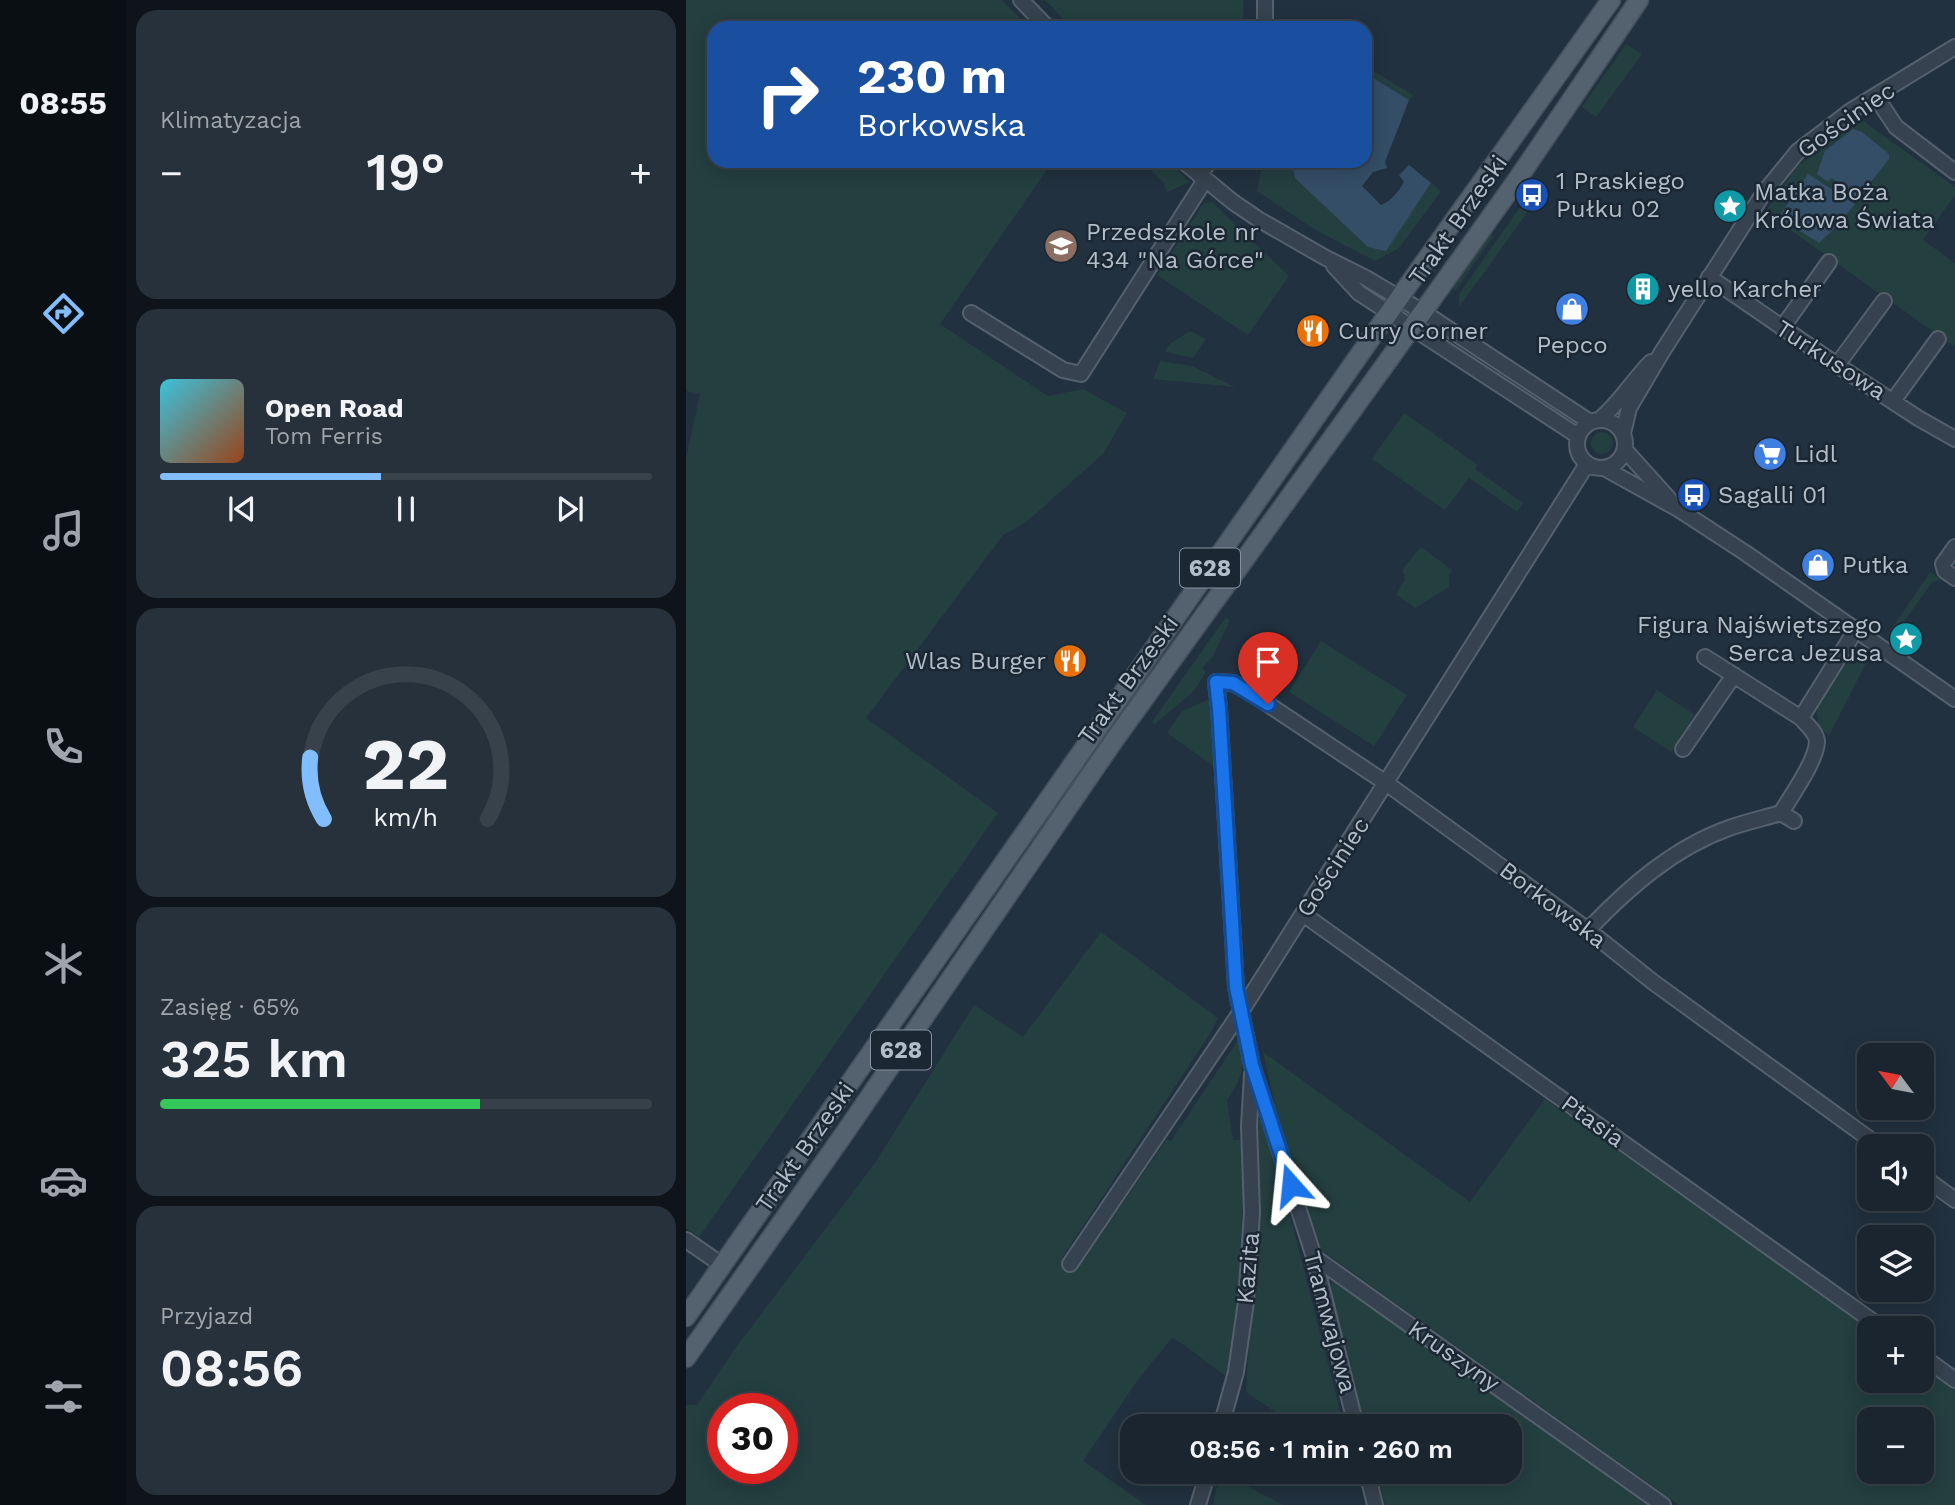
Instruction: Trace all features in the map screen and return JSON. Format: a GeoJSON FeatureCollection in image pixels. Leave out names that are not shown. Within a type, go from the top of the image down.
{"type":"FeatureCollection","features":[{"type":"Feature","properties":{"kind":"main road","name":"Trakt Brzeski"},"geometry":{"type":"LineString","coordinates":[[686,1317],[1399,298],[1611,0]]}},
{"type":"Feature","properties":{"kind":"main road","name":"Trakt Brzeski"},"geometry":{"type":"LineString","coordinates":[[686,1359],[1115,739],[1418,319],[1639,0]]}},
{"type":"Feature","properties":{"kind":"street"},"geometry":{"type":"LineString","coordinates":[[1021,0],[1041,21]]}},
{"type":"Feature","properties":{"kind":"street"},"geometry":{"type":"LineString","coordinates":[[1265,0],[1265,21]]}},
{"type":"Feature","properties":{"kind":"street","name":"Gościniec"},"geometry":{"type":"LineString","coordinates":[[1623,433],[1629,408],[1709,276],[1763,194],[1798,151],[1849,112],[1955,47]]}},
{"type":"Feature","properties":{"kind":"street"},"geometry":{"type":"LineString","coordinates":[[1876,97],[1896,127],[1955,172]]}},
{"type":"Feature","properties":{"kind":"street"},"geometry":{"type":"LineString","coordinates":[[1191,168],[1258,219],[1399,298],[1418,319],[1578,436]]}},
{"type":"Feature","properties":{"kind":"street"},"geometry":{"type":"LineString","coordinates":[[971,313],[1063,370],[1081,374],[1206,168]]}},
{"type":"Feature","properties":{"kind":"street"},"geometry":{"type":"LineString","coordinates":[[1326,258],[1359,293],[1389,313],[1418,319],[1595,421],[1612,422],[1623,433],[1625,450],[1678,509]]}},
{"type":"Feature","properties":{"kind":"street"},"geometry":{"type":"LineString","coordinates":[[1782,328],[1829,262]]}},
{"type":"Feature","properties":{"kind":"street","name":"Turkusowa"},"geometry":{"type":"LineString","coordinates":[[1709,276],[1837,365],[1955,439]]}},
{"type":"Feature","properties":{"kind":"street"},"geometry":{"type":"LineString","coordinates":[[1837,365],[1884,301]]}},
{"type":"Feature","properties":{"kind":"street"},"geometry":{"type":"LineString","coordinates":[[1893,401],[1938,339]]}},
{"type":"Feature","properties":{"kind":"street","name":"Gościniec"},"geometry":{"type":"LineString","coordinates":[[1595,421],[1610,411],[1633,380],[1662,352]]}},
{"type":"Feature","properties":{"kind":"street"},"geometry":{"type":"LineString","coordinates":[[1595,421],[1578,436],[1578,450],[1587,464],[1616,473],[1678,509],[1857,628],[1955,699]]}},
{"type":"Feature","properties":{"kind":"street"},"geometry":{"type":"LineString","coordinates":[[1604,468],[1620,459],[1625,450]]}},
{"type":"Feature","properties":{"kind":"street","name":"Gościniec"},"geometry":{"type":"LineString","coordinates":[[1070,1264],[1242,1010],[1587,464]]}},
{"type":"Feature","properties":{"kind":"street"},"geometry":{"type":"LineString","coordinates":[[1950,575],[1943,564],[1955,547]]}},
{"type":"Feature","properties":{"kind":"street"},"geometry":{"type":"LineString","coordinates":[[1801,718],[1857,628]]}},
{"type":"Feature","properties":{"kind":"street"},"geometry":{"type":"LineString","coordinates":[[1588,930],[1620,897],[1675,855],[1727,829],[1781,813],[1814,754],[1817,740],[1801,718],[1705,657]]}},
{"type":"Feature","properties":{"kind":"street"},"geometry":{"type":"LineString","coordinates":[[1684,749],[1734,675]]}},
{"type":"Feature","properties":{"kind":"street","name":"Borkowska"},"geometry":{"type":"LineString","coordinates":[[1216,682],[1233,683],[1248,691],[1387,783],[1588,930],[1653,982],[1862,1134]]}},
{"type":"Feature","properties":{"kind":"street","name":"Tramwajowa"},"geometry":{"type":"LineString","coordinates":[[1216,682],[1236,987],[1252,1065],[1314,1256],[1353,1414]]}},
{"type":"Feature","properties":{"kind":"street"},"geometry":{"type":"LineString","coordinates":[[1781,813],[1794,821]]}},
{"type":"Feature","properties":{"kind":"street","name":"Ptasia"},"geometry":{"type":"LineString","coordinates":[[1303,914],[1865,1316]]}},
{"type":"Feature","properties":{"kind":"street","name":"Kazita"},"geometry":{"type":"LineString","coordinates":[[1224,1414],[1236,1372],[1246,1302],[1252,1212],[1249,1126],[1252,1065]]}},
{"type":"Feature","properties":{"kind":"street"},"geometry":{"type":"LineString","coordinates":[[1934,1185],[1955,1200]]}},
{"type":"Feature","properties":{"kind":"street"},"geometry":{"type":"LineString","coordinates":[[686,1240],[722,1265]]}},
{"type":"Feature","properties":{"kind":"street","name":"Kruszyny"},"geometry":{"type":"LineString","coordinates":[[1314,1256],[1662,1505]]}},
{"type":"Feature","properties":{"kind":"street"},"geometry":{"type":"LineString","coordinates":[[1934,1365],[1955,1380]]}},
{"type":"Feature","properties":{"kind":"street"},"geometry":{"type":"LineString","coordinates":[[1198,1505],[1204,1484]]}},
{"type":"Feature","properties":{"kind":"street"},"geometry":{"type":"LineString","coordinates":[[1370,1484],[1375,1505]]}},
{"type":"Feature","properties":{"kind":"green space"},"geometry":{"type":"Polygon","coordinates":[[[686,0],[1002,0],[1023,21],[707,21],[707,168],[1048,168],[940,324],[1048,396],[1083,389],[1127,413],[1103,454],[1025,523],[1003,535],[866,718],[998,813],[699,1237],[686,1228],[686,458],[700,394],[686,391],[686,0]]]}},
{"type":"Feature","properties":{"kind":"green space"},"geometry":{"type":"Polygon","coordinates":[[[1045,0],[1243,0],[1243,21],[1065,21],[1045,0]]]}},
{"type":"Feature","properties":{"kind":"green space"},"geometry":{"type":"Polygon","coordinates":[[[1626,44],[1642,54],[1596,117],[1582,107],[1626,44]]]}},
{"type":"Feature","properties":{"kind":"green space"},"geometry":{"type":"Polygon","coordinates":[[[1372,70],[1413,95],[1409,100],[1372,77],[1372,70]]]}},
{"type":"Feature","properties":{"kind":"green space"},"geometry":{"type":"Polygon","coordinates":[[[1862,120],[1955,187],[1955,195],[1923,240],[1955,263],[1955,347],[1765,212],[1797,167],[1862,120]]]}},
{"type":"Feature","properties":{"kind":"green space"},"geometry":{"type":"Polygon","coordinates":[[[1148,168],[1175,168],[1190,182],[1167,192],[1164,183],[1148,168]]]}},
{"type":"Feature","properties":{"kind":"green space"},"geometry":{"type":"Polygon","coordinates":[[[1262,168],[1293,168],[1295,178],[1385,251],[1431,183],[1441,191],[1399,248],[1375,261],[1314,229],[1257,191],[1262,168]]]}},
{"type":"Feature","properties":{"kind":"green space"},"geometry":{"type":"Polygon","coordinates":[[[1539,179],[1547,185],[1459,307],[1459,294],[1525,200],[1531,202],[1538,191],[1534,187],[1539,179]]]}},
{"type":"Feature","properties":{"kind":"green space"},"geometry":{"type":"Polygon","coordinates":[[[1212,202],[1289,276],[1248,335],[1157,275],[1204,203],[1212,202]]]}},
{"type":"Feature","properties":{"kind":"green space"},"geometry":{"type":"Polygon","coordinates":[[[1491,233],[1494,235],[1455,291],[1452,285],[1491,233]]]}},
{"type":"Feature","properties":{"kind":"green space"},"geometry":{"type":"Polygon","coordinates":[[[1190,331],[1206,339],[1193,358],[1166,352],[1171,343],[1190,331]]]}},
{"type":"Feature","properties":{"kind":"green space"},"geometry":{"type":"Polygon","coordinates":[[[1160,361],[1192,366],[1235,387],[1153,379],[1160,361]]]}},
{"type":"Feature","properties":{"kind":"green space"},"geometry":{"type":"Polygon","coordinates":[[[1404,413],[1478,465],[1475,469],[1523,503],[1517,512],[1469,478],[1445,510],[1372,459],[1404,413]]]}},
{"type":"Feature","properties":{"kind":"green space"},"geometry":{"type":"Polygon","coordinates":[[[1602,432],[1610,435],[1613,443],[1610,451],[1602,454],[1594,451],[1591,443],[1594,435],[1602,432]]]}},
{"type":"Feature","properties":{"kind":"green space"},"geometry":{"type":"Polygon","coordinates":[[[1421,547],[1452,570],[1449,587],[1415,608],[1396,594],[1405,579],[1402,570],[1421,547]]]}},
{"type":"Feature","properties":{"kind":"green space"},"geometry":{"type":"Polygon","coordinates":[[[1930,572],[1941,580],[1932,582],[1904,622],[1906,631],[1900,642],[1888,634],[1930,572]]]}},
{"type":"Feature","properties":{"kind":"green space"},"geometry":{"type":"Polygon","coordinates":[[[1225,618],[1230,620],[1213,656],[1202,668],[1206,672],[1194,691],[1155,724],[1152,722],[1225,618]]]}},
{"type":"Feature","properties":{"kind":"green space"},"geometry":{"type":"Polygon","coordinates":[[[1321,641],[1407,695],[1374,746],[1289,692],[1321,641]]]}},
{"type":"Feature","properties":{"kind":"green space"},"geometry":{"type":"Polygon","coordinates":[[[1850,653],[1866,663],[1829,736],[1819,727],[1816,707],[1850,653]]]}},
{"type":"Feature","properties":{"kind":"green space"},"geometry":{"type":"Polygon","coordinates":[[[1657,690],[1695,715],[1671,752],[1633,727],[1657,690]]]}},
{"type":"Feature","properties":{"kind":"green space"},"geometry":{"type":"Polygon","coordinates":[[[1212,698],[1215,767],[1167,733],[1182,711],[1212,698]]]}},
{"type":"Feature","properties":{"kind":"green space"},"geometry":{"type":"Polygon","coordinates":[[[1101,932],[1218,1018],[1062,1258],[1077,1269],[1167,1139],[1171,1141],[1238,1040],[1242,1048],[1242,1071],[1227,1101],[1233,1140],[1246,1139],[1235,1354],[1230,1378],[1172,1338],[1137,1381],[1083,1461],[1146,1505],[686,1505],[686,1405],[697,1405],[734,1350],[875,1163],[974,1005],[1023,1037],[1101,932]]]}},
{"type":"Feature","properties":{"kind":"green space"},"geometry":{"type":"Polygon","coordinates":[[[1263,1052],[1470,1202],[1545,1099],[1857,1320],[1857,1393],[1934,1393],[1934,1375],[1955,1390],[1955,1505],[1679,1505],[1321,1250],[1277,1115],[1263,1052]]]}},
{"type":"Feature","properties":{"kind":"green space"},"geometry":{"type":"Polygon","coordinates":[[[1265,1118],[1341,1414],[1279,1414],[1247,1393],[1258,1199],[1257,1121],[1265,1118]]]}},
{"type":"Feature","properties":{"kind":"green space"},"geometry":{"type":"Polygon","coordinates":[[[1333,1281],[1338,1281],[1651,1505],[1385,1505],[1380,1484],[1522,1484],[1522,1414],[1362,1414],[1329,1289],[1333,1281]]]}},
{"type":"Feature","properties":{"kind":"green space"},"geometry":{"type":"Polygon","coordinates":[[[1217,1484],[1244,1484],[1283,1505],[1213,1505],[1217,1484]]]}},
{"type":"Feature","properties":{"kind":"water"},"geometry":{"type":"Polygon","coordinates":[[[1372,77],[1409,100],[1385,162],[1387,168],[1373,172],[1362,186],[1381,205],[1400,189],[1404,182],[1399,175],[1409,165],[1431,183],[1386,251],[1368,247],[1295,178],[1293,168],[1372,168],[1372,77]]]}},
{"type":"Feature","properties":{"kind":"water"},"geometry":{"type":"Polygon","coordinates":[[[1853,129],[1862,132],[1889,154],[1889,159],[1864,191],[1853,199],[1841,190],[1843,185],[1831,178],[1828,182],[1817,174],[1825,151],[1853,129]]]}},
{"type":"Feature","properties":{"kind":"water"},"geometry":{"type":"Polygon","coordinates":[[[1808,174],[1855,204],[1819,243],[1783,220],[1780,215],[1808,174]]]}},
{"type":"Feature","properties":{"kind":"place","name":"1 Praskiego Pułku 02"},"geometry":{"type":"Point","coordinates":[1532,195]}},
{"type":"Feature","properties":{"kind":"place","name":"Matka Boża Królowa Świata"},"geometry":{"type":"Point","coordinates":[1730,206]}},
{"type":"Feature","properties":{"kind":"place","name":"Przedszkole nr 434 \"Na Górce\""},"geometry":{"type":"Point","coordinates":[1061,246]}},
{"type":"Feature","properties":{"kind":"place","name":"yello Karcher"},"geometry":{"type":"Point","coordinates":[1643,289]}},
{"type":"Feature","properties":{"kind":"place","name":"Pepco"},"geometry":{"type":"Point","coordinates":[1572,309]}},
{"type":"Feature","properties":{"kind":"place","name":"Curry Corner"},"geometry":{"type":"Point","coordinates":[1313,331]}},
{"type":"Feature","properties":{"kind":"place","name":"Lidl"},"geometry":{"type":"Point","coordinates":[1770,454]}},
{"type":"Feature","properties":{"kind":"place","name":"Sagalli 01"},"geometry":{"type":"Point","coordinates":[1694,495]}},
{"type":"Feature","properties":{"kind":"place","name":"Putka"},"geometry":{"type":"Point","coordinates":[1818,565]}},
{"type":"Feature","properties":{"kind":"place","name":"Figura Najświętszego Serca Jezusa"},"geometry":{"type":"Point","coordinates":[1906,639]}},
{"type":"Feature","properties":{"kind":"place","name":"Wlas Burger"},"geometry":{"type":"Point","coordinates":[1070,661]}},
{"type":"Feature","properties":{"kind":"route"},"geometry":{"type":"LineString","coordinates":[[1268,704],[1233,683],[1216,682],[1236,987],[1252,1065],[1291,1185]]}}]}
